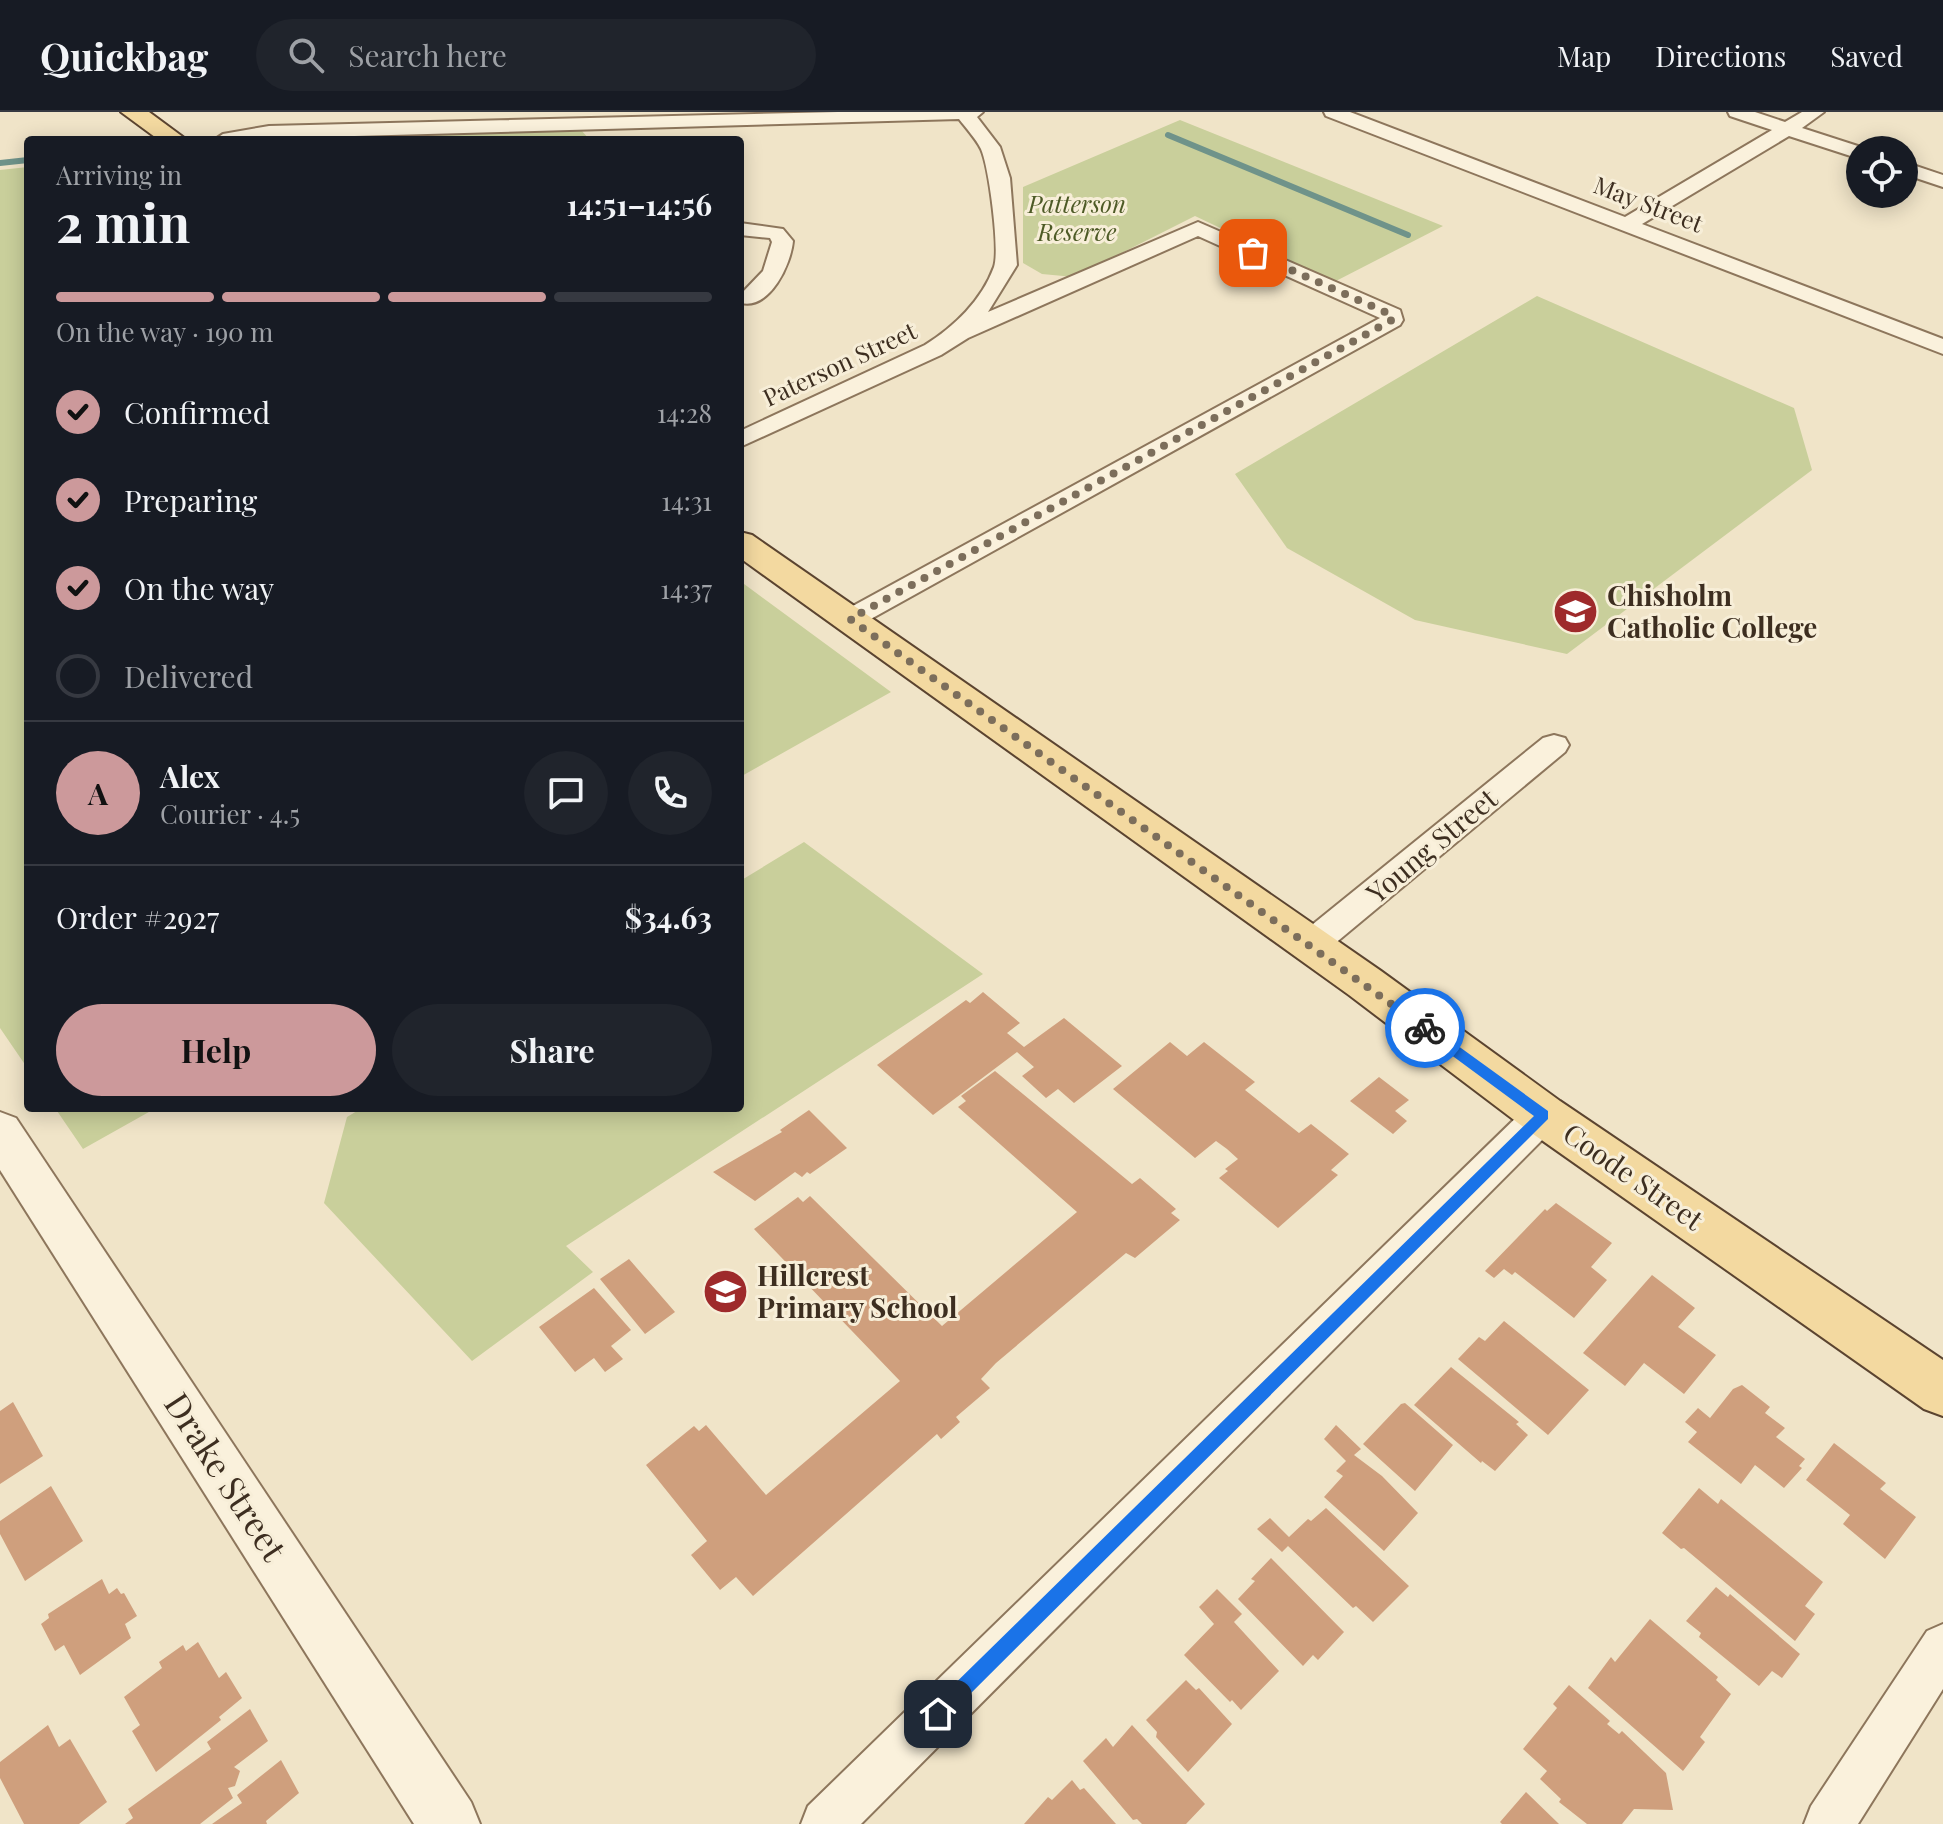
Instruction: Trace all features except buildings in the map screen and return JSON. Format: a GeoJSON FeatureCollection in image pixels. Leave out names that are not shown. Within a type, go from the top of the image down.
{"type":"FeatureCollection","features":[{"type":"Feature","properties":{"kind":"main road"},"geometry":{"type":"LineString","coordinates":[[133,112],[169,136]]}},
{"type":"Feature","properties":{"kind":"main road","name":"Coode Street"},"geometry":{"type":"LineString","coordinates":[[744,545],[1543,1115],[1943,1391]]}},
{"type":"Feature","properties":{"kind":"street","name":"May Street"},"geometry":{"type":"LineString","coordinates":[[1333,112],[1943,347]]}},
{"type":"Feature","properties":{"kind":"street"},"geometry":{"type":"LineString","coordinates":[[1737,112],[1846,148]]}},
{"type":"Feature","properties":{"kind":"street"},"geometry":{"type":"LineString","coordinates":[[1626,225],[1815,112]]}},
{"type":"Feature","properties":{"kind":"street"},"geometry":{"type":"LineString","coordinates":[[246,136],[269,132],[518,118],[594,132],[897,114],[970,113],[990,147],[1000,178],[1006,265],[1031,275],[1075,284]]}},
{"type":"Feature","properties":{"kind":"street"},"geometry":{"type":"LineString","coordinates":[[1918,173],[1943,181]]}},
{"type":"Feature","properties":{"kind":"street","name":"Paterson Street"},"geometry":{"type":"LineString","coordinates":[[744,438],[933,350],[960,333],[1198,228],[1392,315],[1392,320],[850,619]]}},
{"type":"Feature","properties":{"kind":"street"},"geometry":{"type":"LineString","coordinates":[[744,229],[776,233],[783,241],[782,259],[767,283],[749,298]]}},
{"type":"Feature","properties":{"kind":"street","name":"Paterson Street"},"geometry":{"type":"LineString","coordinates":[[960,333],[1006,265]]}},
{"type":"Feature","properties":{"kind":"street","name":"Young Street"},"geometry":{"type":"LineString","coordinates":[[1309,946],[1554,745]]}},
{"type":"Feature","properties":{"kind":"street"},"geometry":{"type":"LineString","coordinates":[[826,1824],[1543,1115]]}},
{"type":"Feature","properties":{"kind":"street","name":"Drake Street"},"geometry":{"type":"LineString","coordinates":[[0,1131],[449,1824]]}},
{"type":"Feature","properties":{"kind":"street"},"geometry":{"type":"LineString","coordinates":[[1829,1824],[1943,1647]]}},
{"type":"Feature","properties":{"kind":"green space","name":"Patterson Reserve"},"geometry":{"type":"Polygon","coordinates":[[[1180,120],[1443,226],[1334,282],[1195,216],[1074,277],[1042,274],[1023,263],[1023,187],[1180,120]]]}},
{"type":"Feature","properties":{"kind":"green space"},"geometry":{"type":"Polygon","coordinates":[[[581,130],[586,136],[279,136],[581,130]]]}},
{"type":"Feature","properties":{"kind":"green space"},"geometry":{"type":"Polygon","coordinates":[[[24,167],[24,1063],[0,1028],[0,170],[24,167]]]}},
{"type":"Feature","properties":{"kind":"green space"},"geometry":{"type":"Polygon","coordinates":[[[1537,296],[1794,408],[1812,470],[1567,654],[1415,620],[1287,548],[1235,474],[1537,296]]]}},
{"type":"Feature","properties":{"kind":"green space"},"geometry":{"type":"Polygon","coordinates":[[[744,584],[891,692],[744,775],[744,584]]]}},
{"type":"Feature","properties":{"kind":"green space"},"geometry":{"type":"Polygon","coordinates":[[[804,842],[983,974],[566,1246],[593,1272],[472,1361],[324,1203],[347,1117],[355,1112],[744,1112],[744,879],[804,842]]]}},
{"type":"Feature","properties":{"kind":"green space"},"geometry":{"type":"Polygon","coordinates":[[[58,1112],[149,1112],[83,1149],[58,1112]]]}},
{"type":"Feature","properties":{"kind":"waterway"},"geometry":{"type":"LineString","coordinates":[[1168,135],[1408,235]]}},
{"type":"Feature","properties":{"kind":"waterway"},"geometry":{"type":"LineString","coordinates":[[0,163],[24,160]]}},
{"type":"Feature","properties":{"kind":"way so far"},"geometry":{"type":"LineString","coordinates":[[1253,253],[1392,315],[1392,320],[850,619],[1425,1028]]}},
{"type":"Feature","properties":{"kind":"place","name":"Chisholm Catholic College"},"geometry":{"type":"Point","coordinates":[1576,612]}},
{"type":"Feature","properties":{"kind":"place","name":"Hillcrest Primary School"},"geometry":{"type":"Point","coordinates":[726,1292]}},
{"type":"Feature","properties":{"kind":"route"},"geometry":{"type":"LineString","coordinates":[[938,1714],[1543,1115],[1425,1028]]}}]}
